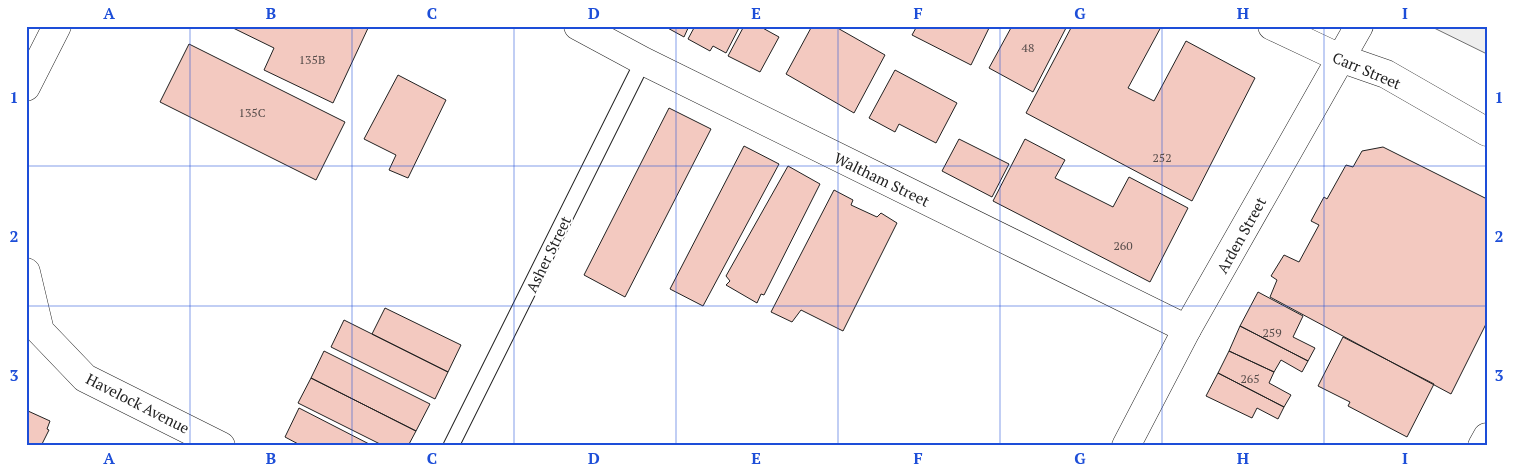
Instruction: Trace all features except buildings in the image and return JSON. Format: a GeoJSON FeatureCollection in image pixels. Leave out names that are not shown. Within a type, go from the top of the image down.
{"type":"FeatureCollection","features":[{"type":"Feature","properties":{"kind":"street"},"geometry":{"type":"LineString","coordinates":[[26,87],[58,26]]}},
{"type":"Feature","properties":{"kind":"street","name":"Waltham Street"},"geometry":{"type":"LineString","coordinates":[[578,26],[643,61],[1187,329]]}},
{"type":"Feature","properties":{"kind":"street","name":"Carr Street"},"geometry":{"type":"LineString","coordinates":[[1272,26],[1340,58],[1386,74],[1487,132]]}},
{"type":"Feature","properties":{"kind":"street","name":"Arden Street"},"geometry":{"type":"LineString","coordinates":[[1126,446],[1187,329],[1359,26]]}},
{"type":"Feature","properties":{"kind":"street","name":"Havelock Avenue"},"geometry":{"type":"LineString","coordinates":[[26,272],[40,331],[85,378],[221,446]]}},
{"type":"Feature","properties":{"kind":"street"},"geometry":{"type":"LineString","coordinates":[[1482,446],[1487,437]]}},
{"type":"Feature","properties":{"kind":"lane","name":"Asher Street"},"geometry":{"type":"LineString","coordinates":[[451,446],[643,61]]}},
{"type":"Feature","properties":{"kind":"shaded area"},"geometry":{"type":"Polygon","coordinates":[[[1430,26],[1487,26],[1487,54],[1430,26]]]}}]}
